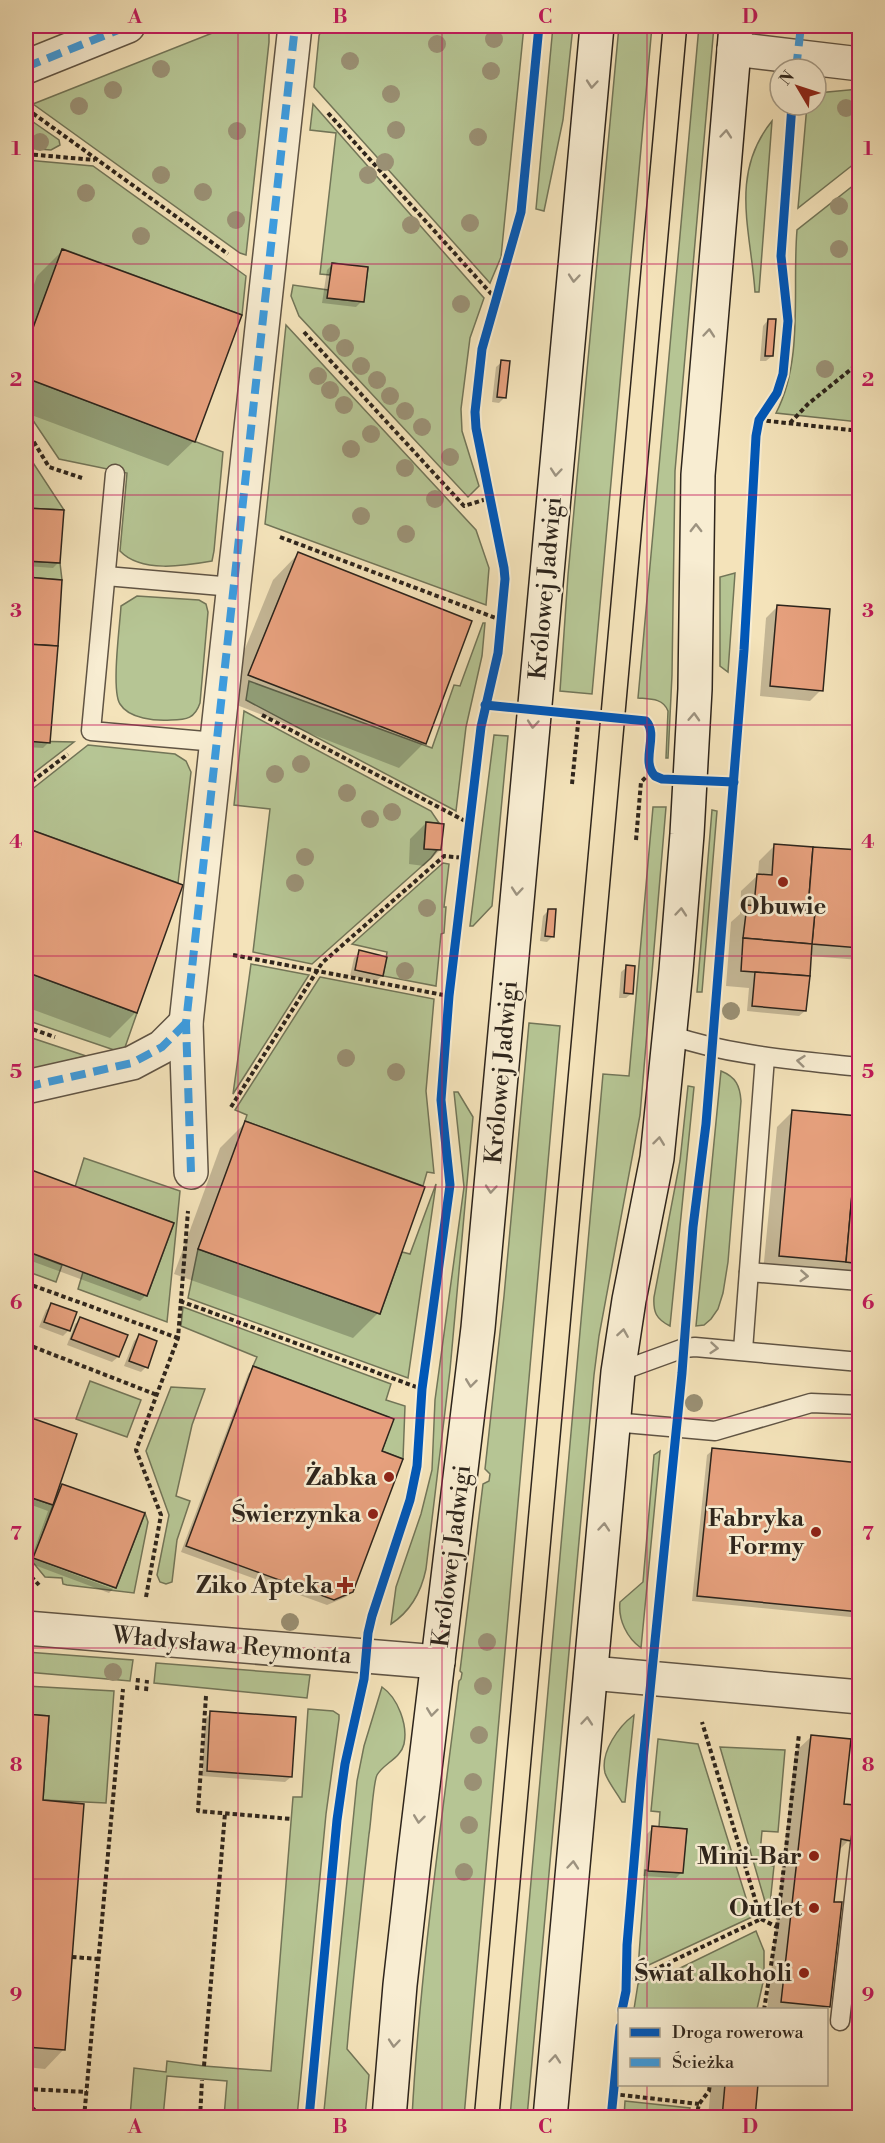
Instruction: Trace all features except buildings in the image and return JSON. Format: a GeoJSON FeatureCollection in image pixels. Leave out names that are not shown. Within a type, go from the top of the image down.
{"type":"FeatureCollection","features":[{"type":"Feature","properties":{"kind":"street"},"geometry":{"type":"LineString","coordinates":[[26,67],[128,26]]}},
{"type":"Feature","properties":{"kind":"street"},"geometry":{"type":"LineString","coordinates":[[191,1172],[186,1023],[294,26]]}},
{"type":"Feature","properties":{"kind":"street","name":"Królowej Jadwigi"},"geometry":{"type":"LineString","coordinates":[[389,2118],[401,1973],[478,1328],[597,26]]}},
{"type":"Feature","properties":{"kind":"street"},"geometry":{"type":"LineString","coordinates":[[550,2118],[618,1372],[629,1300],[657,1158],[670,1035],[691,780],[695,689],[696,510],[700,447],[735,37],[860,64]]}},
{"type":"Feature","properties":{"kind":"street"},"geometry":{"type":"LineString","coordinates":[[26,1087],[132,1064],[162,1047],[186,1023]]}},
{"type":"Feature","properties":{"kind":"street","name":"Władysława Reymonta"},"geometry":{"type":"LineString","coordinates":[[26,1628],[438,1662]]}},
{"type":"Feature","properties":{"kind":"street"},"geometry":{"type":"LineString","coordinates":[[591,1673],[860,1697]]}},
{"type":"Feature","properties":{"kind":"lane"},"geometry":{"type":"LineString","coordinates":[[115,482],[91,730],[216,742]]}},
{"type":"Feature","properties":{"kind":"lane"},"geometry":{"type":"LineString","coordinates":[[106,576],[233,587]]}},
{"type":"Feature","properties":{"kind":"lane"},"geometry":{"type":"LineString","coordinates":[[670,1035],[712,1048],[765,1057],[860,1067]]}},
{"type":"Feature","properties":{"kind":"lane"},"geometry":{"type":"LineString","coordinates":[[743,1350],[765,1057]]}},
{"type":"Feature","properties":{"kind":"lane"},"geometry":{"type":"LineString","coordinates":[[749,1272],[860,1281]]}},
{"type":"Feature","properties":{"kind":"lane"},"geometry":{"type":"LineString","coordinates":[[618,1372],[684,1348],[706,1347],[860,1362]]}},
{"type":"Feature","properties":{"kind":"lane"},"geometry":{"type":"LineString","coordinates":[[613,1422],[715,1431],[811,1403],[860,1405]]}},
{"type":"Feature","properties":{"kind":"lane"},"geometry":{"type":"LineString","coordinates":[[840,2021],[860,1844]]}},
{"type":"Feature","properties":{"kind":"path"},"geometry":{"type":"LineString","coordinates":[[290,70],[495,298]]}},
{"type":"Feature","properties":{"kind":"path"},"geometry":{"type":"LineString","coordinates":[[26,108],[267,287],[465,506],[490,498]]}},
{"type":"Feature","properties":{"kind":"path"},"geometry":{"type":"LineString","coordinates":[[26,154],[96,160]]}},
{"type":"Feature","properties":{"kind":"path"},"geometry":{"type":"LineString","coordinates":[[789,423],[808,404],[860,362]]}},
{"type":"Feature","properties":{"kind":"path"},"geometry":{"type":"LineString","coordinates":[[759,420],[860,431]]}},
{"type":"Feature","properties":{"kind":"path"},"geometry":{"type":"LineString","coordinates":[[26,429],[50,467],[115,482]]}},
{"type":"Feature","properties":{"kind":"path"},"geometry":{"type":"LineString","coordinates":[[240,522],[501,620]]}},
{"type":"Feature","properties":{"kind":"path"},"geometry":{"type":"LineString","coordinates":[[221,694],[469,823]]}},
{"type":"Feature","properties":{"kind":"path"},"geometry":{"type":"LineString","coordinates":[[572,784],[579,714]]}},
{"type":"Feature","properties":{"kind":"path"},"geometry":{"type":"LineString","coordinates":[[26,786],[80,744],[91,730]]}},
{"type":"Feature","properties":{"kind":"path"},"geometry":{"type":"LineString","coordinates":[[636,840],[641,782],[651,773]]}},
{"type":"Feature","properties":{"kind":"path"},"geometry":{"type":"LineString","coordinates":[[225,1117],[322,963],[444,856],[465,858]]}},
{"type":"Feature","properties":{"kind":"path"},"geometry":{"type":"LineString","coordinates":[[194,948],[449,996]]}},
{"type":"Feature","properties":{"kind":"path"},"geometry":{"type":"LineString","coordinates":[[145,1602],[161,1515],[136,1450],[178,1338],[191,1172]]}},
{"type":"Feature","properties":{"kind":"path"},"geometry":{"type":"LineString","coordinates":[[26,1283],[178,1338]]}},
{"type":"Feature","properties":{"kind":"path"},"geometry":{"type":"LineString","coordinates":[[180,1301],[422,1389]]}},
{"type":"Feature","properties":{"kind":"path"},"geometry":{"type":"LineString","coordinates":[[26,1344],[157,1395]]}},
{"type":"Feature","properties":{"kind":"path"},"geometry":{"type":"LineString","coordinates":[[26,1570],[39,1585]]}},
{"type":"Feature","properties":{"kind":"path"},"geometry":{"type":"LineString","coordinates":[[137,1690],[138,1673]]}},
{"type":"Feature","properties":{"kind":"path"},"geometry":{"type":"LineString","coordinates":[[84,2118],[123,1689]]}},
{"type":"Feature","properties":{"kind":"path"},"geometry":{"type":"LineString","coordinates":[[764,2008],[777,1927],[804,1692]]}},
{"type":"Feature","properties":{"kind":"path"},"geometry":{"type":"LineString","coordinates":[[206,1696],[198,1811],[292,1819]]}},
{"type":"Feature","properties":{"kind":"path"},"geometry":{"type":"LineString","coordinates":[[691,1721],[702,1722],[761,1918],[777,1927]]}},
{"type":"Feature","properties":{"kind":"path"},"geometry":{"type":"LineString","coordinates":[[204,2066],[225,1814]]}},
{"type":"Feature","properties":{"kind":"path"},"geometry":{"type":"LineString","coordinates":[[626,1983],[761,1918]]}},
{"type":"Feature","properties":{"kind":"path"},"geometry":{"type":"LineString","coordinates":[[72,1957],[99,1959]]}},
{"type":"Feature","properties":{"kind":"path"},"geometry":{"type":"LineString","coordinates":[[200,2118],[202,2080]]}},
{"type":"Feature","properties":{"kind":"path"},"geometry":{"type":"LineString","coordinates":[[696,2118],[699,2104],[710,2091],[710,2086]]}},
{"type":"Feature","properties":{"kind":"path"},"geometry":{"type":"LineString","coordinates":[[26,2089],[87,2092]]}},
{"type":"Feature","properties":{"kind":"path"},"geometry":{"type":"LineString","coordinates":[[613,2094],[699,2104]]}},
{"type":"Feature","properties":{"kind":"path"},"geometry":{"type":"LineString","coordinates":[[26,2102],[43,2118]]}},
{"type":"Feature","properties":{"kind":"green space"},"geometry":{"type":"Polygon","coordinates":[[[230,26],[262,26],[269,30],[246,255],[240,253],[33,104],[230,26]]]}},
{"type":"Feature","properties":{"kind":"green space"},"geometry":{"type":"Polygon","coordinates":[[[322,26],[524,26],[501,257],[490,283],[314,87],[322,26]]]}},
{"type":"Feature","properties":{"kind":"green space"},"geometry":{"type":"Polygon","coordinates":[[[553,26],[573,26],[563,120],[544,211],[536,209],[553,26]]]}},
{"type":"Feature","properties":{"kind":"green space"},"geometry":{"type":"Polygon","coordinates":[[[619,26],[652,26],[592,694],[560,691],[568,575],[619,26]]]}},
{"type":"Feature","properties":{"kind":"green space"},"geometry":{"type":"Polygon","coordinates":[[[699,26],[714,26],[675,471],[672,675],[668,758],[666,758],[668,711],[659,701],[638,698],[699,26]]]}},
{"type":"Feature","properties":{"kind":"green space"},"geometry":{"type":"Polygon","coordinates":[[[859,89],[859,160],[798,208],[806,117],[828,117],[828,92],[859,89]]]}},
{"type":"Feature","properties":{"kind":"green space"},"geometry":{"type":"Polygon","coordinates":[[[313,104],[484,298],[470,338],[461,409],[462,431],[479,486],[468,497],[299,316],[291,296],[293,285],[328,290],[328,298],[363,302],[368,268],[332,263],[330,275],[320,274],[336,133],[310,130],[313,104]]]}},
{"type":"Feature","properties":{"kind":"green space"},"geometry":{"type":"Polygon","coordinates":[[[26,117],[59,140],[60,145],[51,150],[26,148],[26,117]]]}},
{"type":"Feature","properties":{"kind":"green space"},"geometry":{"type":"Polygon","coordinates":[[[772,121],[759,292],[755,292],[747,225],[747,182],[759,141],[772,121]]]}},
{"type":"Feature","properties":{"kind":"green space"},"geometry":{"type":"Polygon","coordinates":[[[26,160],[93,166],[246,276],[242,315],[63,249],[26,347],[26,160]]]}},
{"type":"Feature","properties":{"kind":"green space"},"geometry":{"type":"Polygon","coordinates":[[[859,181],[859,422],[776,413],[785,392],[794,347],[797,230],[859,181]]]}},
{"type":"Feature","properties":{"kind":"green space"},"geometry":{"type":"Polygon","coordinates":[[[286,325],[476,530],[489,568],[486,605],[265,524],[286,325]]]}},
{"type":"Feature","properties":{"kind":"green space"},"geometry":{"type":"Polygon","coordinates":[[[26,378],[223,452],[212,561],[176,566],[151,565],[139,563],[120,551],[127,473],[59,459],[26,410],[26,378]]]}},
{"type":"Feature","properties":{"kind":"green space"},"geometry":{"type":"Polygon","coordinates":[[[26,452],[64,510],[26,508],[26,452]]]}},
{"type":"Feature","properties":{"kind":"green space"},"geometry":{"type":"Polygon","coordinates":[[[26,561],[60,563],[62,580],[26,577],[26,561]]]}},
{"type":"Feature","properties":{"kind":"green space"},"geometry":{"type":"Polygon","coordinates":[[[735,573],[728,672],[720,666],[720,577],[735,573]]]}},
{"type":"Feature","properties":{"kind":"green space"},"geometry":{"type":"Polygon","coordinates":[[[137,596],[199,600],[206,604],[208,612],[200,703],[196,712],[190,717],[165,720],[143,718],[130,713],[120,704],[117,697],[116,672],[121,606],[137,596]]]}},
{"type":"Feature","properties":{"kind":"green space"},"geometry":{"type":"Polygon","coordinates":[[[483,623],[485,623],[482,656],[466,727],[456,811],[246,700],[249,681],[432,748],[454,685],[460,686],[483,623]]]}},
{"type":"Feature","properties":{"kind":"green space"},"geometry":{"type":"Polygon","coordinates":[[[244,711],[431,811],[439,823],[426,822],[424,848],[437,850],[431,858],[312,964],[253,952],[270,809],[234,805],[244,711]]]}},
{"type":"Feature","properties":{"kind":"green space"},"geometry":{"type":"Polygon","coordinates":[[[494,735],[508,736],[492,906],[473,926],[470,926],[494,735]]]}},
{"type":"Feature","properties":{"kind":"green space"},"geometry":{"type":"Polygon","coordinates":[[[26,741],[74,742],[26,779],[26,741]]]}},
{"type":"Feature","properties":{"kind":"green space"},"geometry":{"type":"Polygon","coordinates":[[[88,745],[175,754],[186,761],[191,772],[178,883],[26,828],[26,794],[88,745]]]}},
{"type":"Feature","properties":{"kind":"green space"},"geometry":{"type":"Polygon","coordinates":[[[653,807],[666,807],[640,1115],[599,1336],[594,1375],[527,2117],[510,2117],[603,1074],[629,1076],[653,807]]]}},
{"type":"Feature","properties":{"kind":"green space"},"geometry":{"type":"Polygon","coordinates":[[[712,810],[717,811],[702,992],[697,992],[712,810]]]}},
{"type":"Feature","properties":{"kind":"green space"},"geometry":{"type":"Polygon","coordinates":[[[443,863],[449,864],[444,907],[446,907],[444,933],[441,934],[436,986],[383,976],[387,952],[352,944],[443,863]]]}},
{"type":"Feature","properties":{"kind":"green space"},"geometry":{"type":"Polygon","coordinates":[[[251,964],[309,975],[233,1094],[251,964]]]}},
{"type":"Feature","properties":{"kind":"green space"},"geometry":{"type":"Polygon","coordinates":[[[26,972],[137,1013],[123,1053],[26,1020],[26,972]]]}},
{"type":"Feature","properties":{"kind":"green space"},"geometry":{"type":"Polygon","coordinates":[[[320,977],[434,999],[426,1091],[434,1173],[427,1172],[423,1186],[245,1121],[247,1115],[235,1110],[320,977]]]}},
{"type":"Feature","properties":{"kind":"green space"},"geometry":{"type":"Polygon","coordinates":[[[529,1023],[560,1026],[464,2117],[412,2117],[420,2008],[438,1844],[459,1681],[462,1673],[460,1671],[483,1484],[489,1481],[490,1474],[485,1469],[504,1296],[529,1023]]]}},
{"type":"Feature","properties":{"kind":"green space"},"geometry":{"type":"Polygon","coordinates":[[[26,1036],[86,1056],[26,1071],[26,1036]]]}},
{"type":"Feature","properties":{"kind":"green space"},"geometry":{"type":"Polygon","coordinates":[[[721,1071],[736,1083],[741,1101],[728,1262],[718,1309],[704,1325],[696,1326],[721,1071]]]}},
{"type":"Feature","properties":{"kind":"green space"},"geometry":{"type":"Polygon","coordinates":[[[688,1086],[694,1087],[670,1326],[661,1321],[656,1314],[654,1297],[680,1161],[688,1086]]]}},
{"type":"Feature","properties":{"kind":"green space"},"geometry":{"type":"Polygon","coordinates":[[[454,1092],[458,1092],[473,1117],[450,1370],[426,1569],[414,1601],[391,1624],[396,1587],[421,1514],[432,1470],[435,1400],[464,1187],[454,1092]]]}},
{"type":"Feature","properties":{"kind":"green space"},"geometry":{"type":"Polygon","coordinates":[[[84,1158],[180,1191],[167,1322],[78,1289],[83,1272],[147,1296],[174,1223],[75,1187],[84,1158]]]}},
{"type":"Feature","properties":{"kind":"green space"},"geometry":{"type":"Polygon","coordinates":[[[436,1184],[408,1378],[188,1298],[198,1249],[380,1314],[402,1252],[410,1254],[436,1184]]]}},
{"type":"Feature","properties":{"kind":"green space"},"geometry":{"type":"Polygon","coordinates":[[[26,1251],[62,1265],[56,1282],[26,1271],[26,1251]]]}},
{"type":"Feature","properties":{"kind":"green space"},"geometry":{"type":"Polygon","coordinates":[[[183,1307],[391,1384],[386,1400],[405,1406],[403,1459],[382,1451],[393,1419],[253,1366],[257,1357],[181,1326],[183,1307]]]}},
{"type":"Feature","properties":{"kind":"green space"},"geometry":{"type":"Polygon","coordinates":[[[90,1381],[141,1400],[127,1437],[76,1419],[90,1381]]]}},
{"type":"Feature","properties":{"kind":"green space"},"geometry":{"type":"Polygon","coordinates":[[[171,1387],[205,1389],[192,1425],[176,1496],[190,1501],[177,1540],[172,1582],[166,1584],[160,1582],[157,1575],[169,1515],[146,1451],[171,1387]]]}},
{"type":"Feature","properties":{"kind":"green space"},"geometry":{"type":"Polygon","coordinates":[[[660,1451],[641,1648],[624,1628],[620,1615],[620,1602],[643,1582],[654,1455],[660,1451]]]}},
{"type":"Feature","properties":{"kind":"green space"},"geometry":{"type":"Polygon","coordinates":[[[26,1496],[53,1505],[34,1558],[116,1588],[145,1513],[148,1522],[134,1593],[67,1585],[63,1584],[62,1578],[45,1577],[26,1554],[26,1496]]]}},
{"type":"Feature","properties":{"kind":"green space"},"geometry":{"type":"Polygon","coordinates":[[[26,1652],[133,1660],[130,1681],[26,1672],[26,1652]]]}},
{"type":"Feature","properties":{"kind":"green space"},"geometry":{"type":"Polygon","coordinates":[[[156,1663],[310,1675],[307,1698],[154,1683],[156,1663]]]}},
{"type":"Feature","properties":{"kind":"green space"},"geometry":{"type":"Polygon","coordinates":[[[26,1686],[114,1691],[106,1803],[43,1800],[49,1716],[26,1714],[26,1686]]]}},
{"type":"Feature","properties":{"kind":"green space"},"geometry":{"type":"Polygon","coordinates":[[[382,1687],[397,1705],[403,1721],[405,1737],[402,1749],[380,1771],[376,1779],[357,1942],[347,2049],[369,2075],[365,2117],[327,2117],[324,2111],[357,1781],[364,1746],[382,1687]]]}},
{"type":"Feature","properties":{"kind":"green space"},"geometry":{"type":"Polygon","coordinates":[[[308,1709],[333,1711],[339,1715],[339,1719],[326,1814],[297,2117],[224,2117],[227,2081],[167,2076],[163,2117],[130,2117],[134,2068],[166,2072],[167,2061],[271,2071],[293,1797],[302,1797],[308,1709]]]}},
{"type":"Feature","properties":{"kind":"green space"},"geometry":{"type":"Polygon","coordinates":[[[634,1715],[625,1802],[622,1802],[605,1773],[605,1757],[612,1740],[634,1715]]]}},
{"type":"Feature","properties":{"kind":"green space"},"geometry":{"type":"Polygon","coordinates":[[[658,1739],[698,1744],[752,1917],[638,1970],[645,1870],[682,1873],[687,1829],[659,1827],[660,1812],[651,1811],[658,1739]]]}},
{"type":"Feature","properties":{"kind":"green space"},"geometry":{"type":"Polygon","coordinates":[[[720,1747],[785,1750],[778,1832],[762,1831],[759,1864],[774,1866],[770,1904],[766,1905],[720,1747]]]}},
{"type":"Feature","properties":{"kind":"green space"},"geometry":{"type":"Polygon","coordinates":[[[756,1931],[764,1951],[764,1978],[757,2008],[634,2008],[638,1984],[668,1970],[670,1973],[756,1931]]]}},
{"type":"Feature","properties":{"kind":"green space"},"geometry":{"type":"Polygon","coordinates":[[[625,2101],[690,2108],[688,2117],[624,2117],[625,2101]]]}},
{"type":"Feature","properties":{"kind":"tram line"},"geometry":{"type":"LineString","coordinates":[[474,2118],[663,26]]}},
{"type":"Feature","properties":{"kind":"tram line"},"geometry":{"type":"LineString","coordinates":[[499,2118],[687,26]]}},
{"type":"Feature","properties":{"kind":"marked path"},"geometry":{"type":"LineString","coordinates":[[26,67],[128,26]]}},
{"type":"Feature","properties":{"kind":"marked path"},"geometry":{"type":"LineString","coordinates":[[191,1172],[186,1023],[295,26]]}},
{"type":"Feature","properties":{"kind":"marked path"},"geometry":{"type":"LineString","coordinates":[[797,57],[801,26]]}},
{"type":"Feature","properties":{"kind":"marked path"},"geometry":{"type":"LineString","coordinates":[[26,1087],[132,1063],[162,1047],[186,1023]]}},
{"type":"Feature","properties":{"kind":"cycle path"},"geometry":{"type":"LineString","coordinates":[[309,2118],[337,1820],[345,1764],[364,1679],[368,1633],[372,1616],[410,1500],[417,1466],[422,1389],[450,1185],[441,1100],[449,996],[481,727],[498,653],[505,579],[476,428],[475,412],[482,349],[521,212],[539,26]]}},
{"type":"Feature","properties":{"kind":"cycle path"},"geometry":{"type":"LineString","coordinates":[[622,2008],[626,1991],[627,1945],[641,1780],[682,1373],[693,1227],[706,1124],[744,650],[756,436],[759,420],[777,393],[783,374],[788,321],[781,256],[791,117]]}},
{"type":"Feature","properties":{"kind":"cycle path"},"geometry":{"type":"LineString","coordinates":[[485,705],[646,721],[651,733],[649,763],[655,776],[662,779],[734,782]]}},
{"type":"Feature","properties":{"kind":"cycle path"},"geometry":{"type":"LineString","coordinates":[[611,2118],[618,2047]]}},
{"type":"Feature","properties":{"kind":"place","name":"Obuwie"},"geometry":{"type":"Point","coordinates":[783,882]}},
{"type":"Feature","properties":{"kind":"place","name":"Żabka"},"geometry":{"type":"Point","coordinates":[389,1477]}},
{"type":"Feature","properties":{"kind":"place","name":"Świerzynka"},"geometry":{"type":"Point","coordinates":[373,1514]}},
{"type":"Feature","properties":{"kind":"place","name":"Fabryka Formy"},"geometry":{"type":"Point","coordinates":[816,1532]}},
{"type":"Feature","properties":{"kind":"place","name":"Ziko Apteka"},"geometry":{"type":"Point","coordinates":[345,1585]}},
{"type":"Feature","properties":{"kind":"place","name":"Mini-Bar"},"geometry":{"type":"Point","coordinates":[814,1856]}},
{"type":"Feature","properties":{"kind":"place","name":"Outlet"},"geometry":{"type":"Point","coordinates":[814,1908]}},
{"type":"Feature","properties":{"kind":"place","name":"Świat alkoholi"},"geometry":{"type":"Point","coordinates":[804,1973]}}]}
